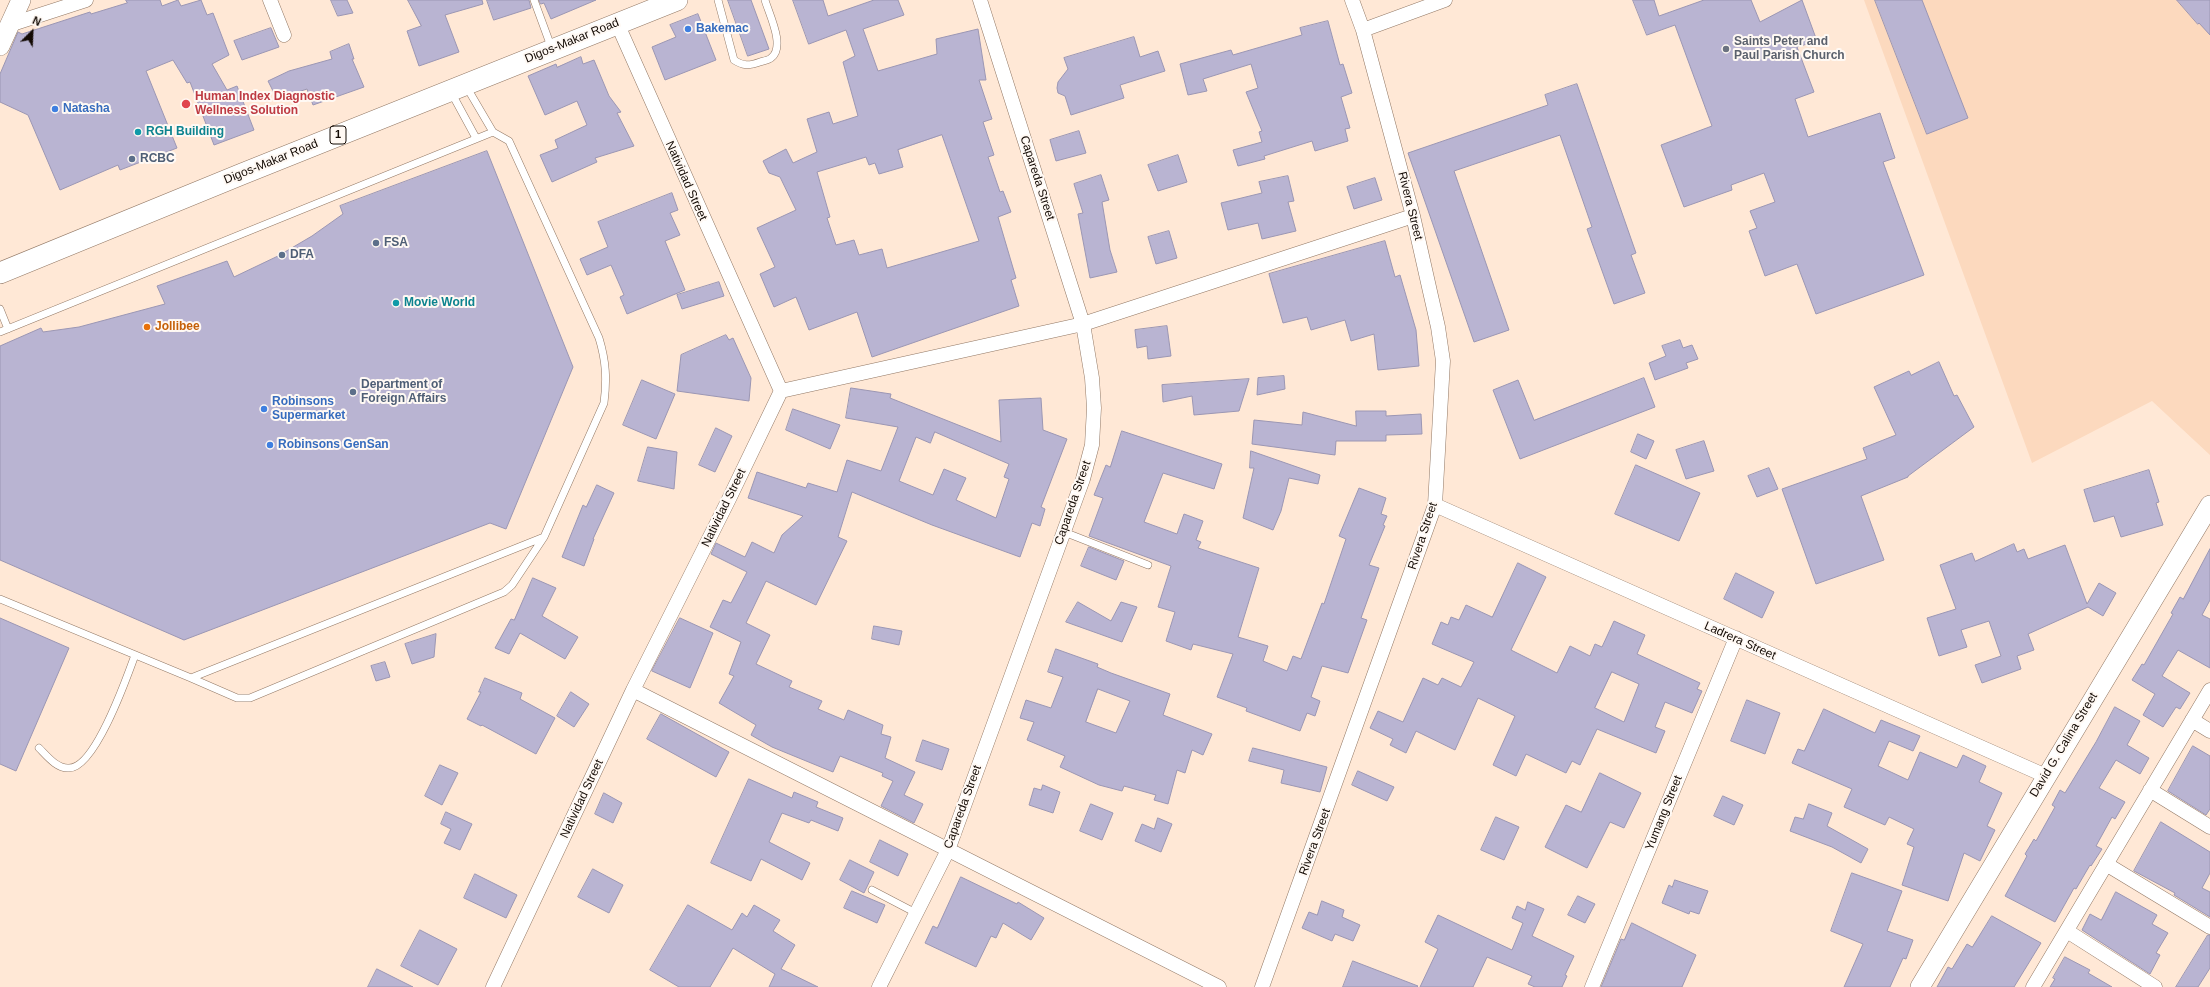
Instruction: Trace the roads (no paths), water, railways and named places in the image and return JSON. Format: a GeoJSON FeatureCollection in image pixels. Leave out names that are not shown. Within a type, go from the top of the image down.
{"type":"FeatureCollection","features":[{"type":"Feature","properties":{"kind":"main road","name":"Digos-Makar Road"},"geometry":{"type":"LineString","coordinates":[[0,273],[552,49],[677,0]]}},
{"type":"Feature","properties":{"kind":"street"},"geometry":{"type":"LineString","coordinates":[[0,46],[21,0]]}},
{"type":"Feature","properties":{"kind":"street"},"geometry":{"type":"LineString","coordinates":[[9,25],[86,0]]}},
{"type":"Feature","properties":{"kind":"street"},"geometry":{"type":"LineString","coordinates":[[270,0],[284,35]]}},
{"type":"Feature","properties":{"kind":"street","name":"Capareda Street"},"geometry":{"type":"LineString","coordinates":[[879,987],[948,850],[1083,479],[1092,445],[1092,378],[1083,324],[980,0]]}},
{"type":"Feature","properties":{"kind":"street","name":"Rivera Street"},"geometry":{"type":"LineString","coordinates":[[1262,987],[1435,505],[1443,361],[1438,327],[1413,216],[1363,30],[1352,0]]}},
{"type":"Feature","properties":{"kind":"street"},"geometry":{"type":"LineString","coordinates":[[1363,30],[1445,0]]}},
{"type":"Feature","properties":{"kind":"street","name":"Natividad Street"},"geometry":{"type":"LineString","coordinates":[[493,987],[633,690],[729,499],[780,391],[617,23]]}},
{"type":"Feature","properties":{"kind":"street"},"geometry":{"type":"LineString","coordinates":[[780,391],[1083,324],[1413,216]]}},
{"type":"Feature","properties":{"kind":"street","name":"Ladrera Street"},"geometry":{"type":"LineString","coordinates":[[1435,505],[2046,776]]}},
{"type":"Feature","properties":{"kind":"street","name":"David G. Calina Street"},"geometry":{"type":"LineString","coordinates":[[1920,987],[2210,505]]}},
{"type":"Feature","properties":{"kind":"street","name":"Yumang Street"},"geometry":{"type":"LineString","coordinates":[[1592,987],[1736,638]]}},
{"type":"Feature","properties":{"kind":"street"},"geometry":{"type":"LineString","coordinates":[[633,690],[1219,987]]}},
{"type":"Feature","properties":{"kind":"street"},"geometry":{"type":"LineString","coordinates":[[2032,987],[2067,932],[2210,690]]}},
{"type":"Feature","properties":{"kind":"street"},"geometry":{"type":"LineString","coordinates":[[2192,720],[2210,731]]}},
{"type":"Feature","properties":{"kind":"street"},"geometry":{"type":"LineString","coordinates":[[2150,790],[2210,827]]}},
{"type":"Feature","properties":{"kind":"street"},"geometry":{"type":"LineString","coordinates":[[2106,864],[2210,927]]}},
{"type":"Feature","properties":{"kind":"street"},"geometry":{"type":"LineString","coordinates":[[2067,932],[2155,987]]}},
{"type":"Feature","properties":{"kind":"lane"},"geometry":{"type":"LineString","coordinates":[[534,0],[552,49]]}},
{"type":"Feature","properties":{"kind":"lane"},"geometry":{"type":"LineString","coordinates":[[718,0],[734,60],[742,65],[750,66],[771,58],[776,52],[777,37],[765,0]]}},
{"type":"Feature","properties":{"kind":"lane"},"geometry":{"type":"LineString","coordinates":[[0,599],[238,698],[250,698],[504,592],[512,585],[544,537],[604,403],[607,379],[606,360],[599,338],[509,141],[493,132],[458,87]]}},
{"type":"Feature","properties":{"kind":"lane"},"geometry":{"type":"LineString","coordinates":[[458,87],[476,138]]}},
{"type":"Feature","properties":{"kind":"lane"},"geometry":{"type":"LineString","coordinates":[[0,332],[493,132]]}},
{"type":"Feature","properties":{"kind":"lane"},"geometry":{"type":"LineString","coordinates":[[0,309],[8,329]]}},
{"type":"Feature","properties":{"kind":"lane"},"geometry":{"type":"LineString","coordinates":[[1064,532],[1148,565]]}},
{"type":"Feature","properties":{"kind":"lane"},"geometry":{"type":"LineString","coordinates":[[191,678],[544,537]]}},
{"type":"Feature","properties":{"kind":"lane"},"geometry":{"type":"LineString","coordinates":[[39,748],[62,767],[70,768],[82,763],[104,729],[135,655]]}},
{"type":"Feature","properties":{"kind":"lane"},"geometry":{"type":"LineString","coordinates":[[872,890],[916,913]]}},
{"type":"Feature","properties":{"kind":"place","name":"Bakemac"},"geometry":{"type":"Point","coordinates":[688,29]}},
{"type":"Feature","properties":{"kind":"place","name":"Saints Peter and Paul Parish Church"},"geometry":{"type":"Point","coordinates":[1726,49]}},
{"type":"Feature","properties":{"kind":"place","name":"Human Index Diagnostic Wellness Solution"},"geometry":{"type":"Point","coordinates":[186,104]}},
{"type":"Feature","properties":{"kind":"place","name":"Natasha"},"geometry":{"type":"Point","coordinates":[55,109]}},
{"type":"Feature","properties":{"kind":"place","name":"RGH Building"},"geometry":{"type":"Point","coordinates":[138,132]}},
{"type":"Feature","properties":{"kind":"place","name":"RCBC"},"geometry":{"type":"Point","coordinates":[132,159]}},
{"type":"Feature","properties":{"kind":"place","name":"FSA"},"geometry":{"type":"Point","coordinates":[376,243]}},
{"type":"Feature","properties":{"kind":"place","name":"DFA"},"geometry":{"type":"Point","coordinates":[282,255]}},
{"type":"Feature","properties":{"kind":"place","name":"Movie World"},"geometry":{"type":"Point","coordinates":[396,303]}},
{"type":"Feature","properties":{"kind":"place","name":"Jollibee"},"geometry":{"type":"Point","coordinates":[147,327]}},
{"type":"Feature","properties":{"kind":"place","name":"Department of Foreign Affairs"},"geometry":{"type":"Point","coordinates":[353,392]}},
{"type":"Feature","properties":{"kind":"place","name":"Robinsons Supermarket"},"geometry":{"type":"Point","coordinates":[264,409]}},
{"type":"Feature","properties":{"kind":"place","name":"Robinsons GenSan"},"geometry":{"type":"Point","coordinates":[270,445]}}]}
